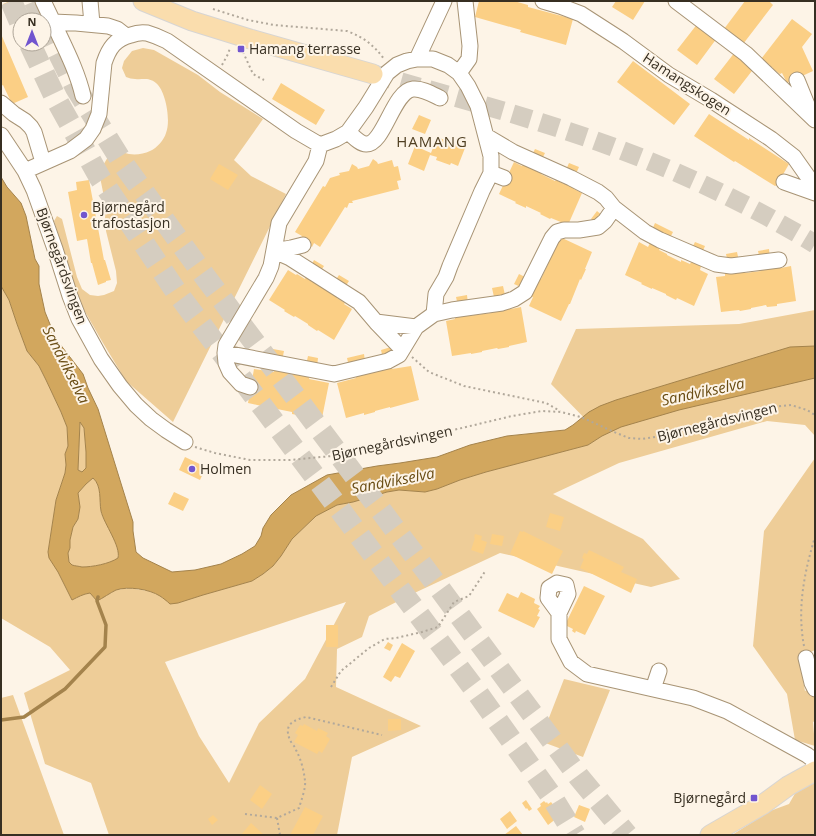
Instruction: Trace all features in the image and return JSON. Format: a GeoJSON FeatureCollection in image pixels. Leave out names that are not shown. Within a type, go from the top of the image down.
{"type":"FeatureCollection","features":[{"type":"Feature","properties":{"kind":"main road"},"geometry":{"type":"LineString","coordinates":[[143,1],[192,21],[373,74]]}},
{"type":"Feature","properties":{"kind":"main road"},"geometry":{"type":"LineString","coordinates":[[710,835],[762,805],[788,786],[815,772]]}},
{"type":"Feature","properties":{"kind":"street"},"geometry":{"type":"LineString","coordinates":[[43,1],[75,70],[84,96]]}},
{"type":"Feature","properties":{"kind":"street"},"geometry":{"type":"LineString","coordinates":[[90,1],[92,24]]}},
{"type":"Feature","properties":{"kind":"street"},"geometry":{"type":"LineString","coordinates":[[417,59],[444,1]]}},
{"type":"Feature","properties":{"kind":"street"},"geometry":{"type":"LineString","coordinates":[[459,74],[470,59],[465,1]]}},
{"type":"Feature","properties":{"kind":"street","name":"Hamangskogen"},"geometry":{"type":"LineString","coordinates":[[543,1],[581,14],[623,41],[669,75],[712,100],[771,139],[794,157],[815,187]]}},
{"type":"Feature","properties":{"kind":"street"},"geometry":{"type":"LineString","coordinates":[[676,1],[746,54],[813,118]]}},
{"type":"Feature","properties":{"kind":"street"},"geometry":{"type":"LineString","coordinates":[[53,22],[108,26],[117,29],[126,36]]}},
{"type":"Feature","properties":{"kind":"street"},"geometry":{"type":"LineString","coordinates":[[25,170],[70,151],[86,139],[93,129],[99,114],[104,63],[110,48],[116,41],[137,33],[146,33],[168,41],[296,131],[320,145]]}},
{"type":"Feature","properties":{"kind":"street"},"geometry":{"type":"LineString","coordinates":[[320,145],[336,139],[348,132],[366,107],[387,73],[397,65],[407,61],[417,59],[433,59],[448,65],[459,74],[468,86],[478,106],[491,156],[498,176],[482,191],[446,277],[436,294],[434,314]]}},
{"type":"Feature","properties":{"kind":"street"},"geometry":{"type":"LineString","coordinates":[[797,80],[813,118]]}},
{"type":"Feature","properties":{"kind":"street"},"geometry":{"type":"LineString","coordinates":[[348,132],[361,142],[366,144],[372,142],[379,134],[400,97],[413,89],[425,91],[440,98]]}},
{"type":"Feature","properties":{"kind":"street"},"geometry":{"type":"LineString","coordinates":[[1,103],[31,127],[34,132],[43,162]]}},
{"type":"Feature","properties":{"kind":"street","name":"Bjørnegårdsvingen"},"geometry":{"type":"LineString","coordinates":[[1,135],[25,170],[34,190],[79,319],[101,359],[120,386],[136,405],[151,419],[185,442]]}},
{"type":"Feature","properties":{"kind":"street"},"geometry":{"type":"LineString","coordinates":[[486,136],[513,152],[598,192],[606,198],[614,208],[646,232],[660,240],[716,264],[731,266],[779,260]]}},
{"type":"Feature","properties":{"kind":"street"},"geometry":{"type":"LineString","coordinates":[[250,387],[241,384],[230,372],[226,363],[226,345],[271,281],[271,266],[279,223],[316,161],[320,145]]}},
{"type":"Feature","properties":{"kind":"street"},"geometry":{"type":"LineString","coordinates":[[784,182],[815,193]]}},
{"type":"Feature","properties":{"kind":"street"},"geometry":{"type":"LineString","coordinates":[[225,353],[334,374],[388,361],[398,356],[416,327],[434,314],[502,303],[514,299],[525,292],[552,238],[557,232],[598,227],[605,221],[614,208]]}},
{"type":"Feature","properties":{"kind":"street"},"geometry":{"type":"LineString","coordinates":[[274,251],[303,244]]}},
{"type":"Feature","properties":{"kind":"street"},"geometry":{"type":"LineString","coordinates":[[274,251],[290,258],[359,302],[402,349]]}},
{"type":"Feature","properties":{"kind":"street"},"geometry":{"type":"LineString","coordinates":[[376,322],[416,327]]}},
{"type":"Feature","properties":{"kind":"street"},"geometry":{"type":"LineString","coordinates":[[559,613],[559,639],[571,662],[587,674],[693,698],[727,711],[807,755],[815,764]]}},
{"type":"Feature","properties":{"kind":"street"},"geometry":{"type":"LineString","coordinates":[[806,658],[812,672],[812,683],[815,689]]}},
{"type":"Feature","properties":{"kind":"street"},"geometry":{"type":"LineString","coordinates":[[653,689],[659,671]]}},
{"type":"Feature","properties":{"kind":"path"},"geometry":{"type":"LineString","coordinates":[[213,9],[248,20],[274,25],[347,31],[366,40],[379,52],[391,70]]}},
{"type":"Feature","properties":{"kind":"path"},"geometry":{"type":"LineString","coordinates":[[215,75],[228,54],[230,47]]}},
{"type":"Feature","properties":{"kind":"path"},"geometry":{"type":"LineString","coordinates":[[243,51],[253,74],[264,80]]}},
{"type":"Feature","properties":{"kind":"path"},"geometry":{"type":"LineString","coordinates":[[402,349],[429,372],[464,386],[546,404],[561,412]]}},
{"type":"Feature","properties":{"kind":"path","name":"Bjørnegårdsvingen"},"geometry":{"type":"LineString","coordinates":[[185,442],[215,453],[250,460],[290,460],[352,454],[512,416],[542,411],[561,412],[581,417],[629,438],[642,439],[661,436],[764,408],[791,405],[807,410],[815,415]]}},
{"type":"Feature","properties":{"kind":"path"},"geometry":{"type":"LineString","coordinates":[[806,658],[801,621],[802,592],[805,574],[815,537]]}},
{"type":"Feature","properties":{"kind":"path"},"geometry":{"type":"LineString","coordinates":[[331,687],[341,671],[369,648],[385,639],[396,638],[438,627],[454,602],[469,596],[486,570]]}},
{"type":"Feature","properties":{"kind":"path"},"geometry":{"type":"LineString","coordinates":[[245,814],[277,818],[299,808],[305,782],[302,766],[287,732],[289,726],[295,720],[306,717],[382,735]]}},
{"type":"Feature","properties":{"kind":"path"},"geometry":{"type":"LineString","coordinates":[[277,818],[280,835]]}},
{"type":"Feature","properties":{"kind":"shaded area"},"geometry":{"type":"Polygon","coordinates":[[[143,48],[154,50],[198,75],[220,92],[263,119],[234,160],[251,176],[286,194],[173,422],[126,381],[103,343],[80,303],[54,221],[57,216],[62,219],[77,277],[82,289],[90,295],[98,296],[114,291],[117,283],[116,271],[106,231],[106,207],[99,172],[111,152],[119,151],[129,154],[137,154],[153,150],[165,136],[168,121],[167,106],[160,87],[150,80],[126,77],[122,68],[124,61],[132,51],[143,48]]]}},
{"type":"Feature","properties":{"kind":"shaded area"},"geometry":{"type":"Polygon","coordinates":[[[1,286],[9,300],[27,351],[39,366],[67,427],[68,446],[65,454],[65,473],[56,500],[48,552],[72,600],[90,593],[97,601],[116,590],[135,589],[148,591],[159,595],[164,599],[178,603],[252,581],[273,566],[292,539],[316,516],[337,505],[399,490],[425,492],[486,472],[588,445],[602,436],[551,384],[576,329],[739,324],[815,310],[815,436],[805,425],[767,421],[619,463],[553,494],[643,539],[680,579],[651,587],[500,553],[369,616],[362,637],[337,649],[336,687],[421,726],[352,757],[337,835],[109,835],[91,783],[45,764],[24,693],[70,670],[50,647],[1,618],[1,286]],[[346,602],[165,662],[199,736],[229,783],[259,723],[305,679],[346,602]]]}},
{"type":"Feature","properties":{"kind":"shaded area"},"geometry":{"type":"Polygon","coordinates":[[[80,421],[84,428],[86,452],[86,468],[82,472],[78,470],[80,421]]]}},
{"type":"Feature","properties":{"kind":"shaded area"},"geometry":{"type":"Polygon","coordinates":[[[815,458],[815,650],[799,658],[805,691],[815,686],[815,721],[813,722],[815,746],[795,740],[787,694],[753,646],[764,531],[815,458]]]}},
{"type":"Feature","properties":{"kind":"shaded area"},"geometry":{"type":"Polygon","coordinates":[[[93,478],[98,485],[101,511],[115,541],[118,558],[100,565],[82,567],[72,565],[69,562],[68,553],[73,527],[78,519],[80,507],[78,493],[93,478]]]}},
{"type":"Feature","properties":{"kind":"shaded area"},"geometry":{"type":"Polygon","coordinates":[[[564,679],[610,690],[583,757],[540,741],[564,679]]]}},
{"type":"Feature","properties":{"kind":"shaded area"},"geometry":{"type":"Polygon","coordinates":[[[13,695],[64,835],[1,835],[1,698],[13,695]]]}},
{"type":"Feature","properties":{"kind":"shaded area"},"geometry":{"type":"Polygon","coordinates":[[[815,779],[815,835],[732,835],[770,811],[789,804],[797,790],[815,779]]]}},
{"type":"Feature","properties":{"kind":"water","name":"Sandvikselva"},"geometry":{"type":"Polygon","coordinates":[[[1,177],[7,187],[21,203],[26,216],[35,259],[39,266],[39,284],[45,312],[56,339],[83,374],[98,409],[133,522],[136,552],[143,558],[172,572],[195,570],[221,564],[255,546],[271,515],[291,495],[327,475],[437,457],[470,445],[507,436],[565,430],[589,412],[616,400],[790,347],[815,346],[815,378],[679,410],[621,427],[588,445],[486,472],[437,489],[425,492],[399,490],[337,505],[316,516],[292,539],[273,566],[252,581],[170,604],[155,594],[132,588],[116,590],[97,601],[90,593],[72,600],[49,558],[48,552],[56,500],[65,473],[65,454],[68,446],[67,427],[39,366],[27,351],[9,300],[1,286],[1,177]],[[80,422],[78,470],[82,472],[86,468],[86,452],[84,428],[80,422]],[[93,478],[78,493],[80,507],[78,519],[73,527],[68,553],[69,562],[72,565],[82,567],[100,565],[118,558],[115,541],[101,511],[98,485],[93,478]]]}},
{"type":"Feature","properties":{"kind":"building"},"geometry":{"type":"Polygon","coordinates":[[[10,1],[19,1],[22,8],[8,14],[3,4],[10,1]]]}},
{"type":"Feature","properties":{"kind":"building"},"geometry":{"type":"Polygon","coordinates":[[[479,1],[514,1],[528,5],[528,7],[573,19],[566,45],[475,17],[479,1]]]}},
{"type":"Feature","properties":{"kind":"building"},"geometry":{"type":"Polygon","coordinates":[[[616,1],[645,1],[633,20],[612,7],[616,1]]]}},
{"type":"Feature","properties":{"kind":"building"},"geometry":{"type":"Polygon","coordinates":[[[745,1],[769,1],[773,5],[740,48],[721,33],[745,1]]]}},
{"type":"Feature","properties":{"kind":"building"},"geometry":{"type":"Polygon","coordinates":[[[792,19],[812,34],[802,47],[813,71],[787,83],[782,73],[780,74],[773,69],[773,67],[770,71],[767,68],[770,65],[761,59],[792,19]]]}},
{"type":"Feature","properties":{"kind":"building"},"geometry":{"type":"Polygon","coordinates":[[[698,23],[717,38],[697,65],[677,50],[698,23]]]}},
{"type":"Feature","properties":{"kind":"building"},"geometry":{"type":"Polygon","coordinates":[[[1,34],[28,97],[12,104],[3,85],[1,86],[1,34]]]}},
{"type":"Feature","properties":{"kind":"building"},"geometry":{"type":"Polygon","coordinates":[[[735,52],[755,67],[734,94],[714,79],[735,52]]]}},
{"type":"Feature","properties":{"kind":"building"},"geometry":{"type":"Polygon","coordinates":[[[633,61],[690,104],[674,125],[617,82],[633,61]]]}},
{"type":"Feature","properties":{"kind":"building"},"geometry":{"type":"Polygon","coordinates":[[[281,83],[325,110],[316,125],[272,99],[281,83]]]}},
{"type":"Feature","properties":{"kind":"building"},"geometry":{"type":"Polygon","coordinates":[[[709,114],[789,164],[777,185],[775,186],[735,161],[734,162],[694,136],[709,114]]]}},
{"type":"Feature","properties":{"kind":"building"},"geometry":{"type":"Polygon","coordinates":[[[419,115],[431,120],[425,134],[412,129],[419,115]]]}},
{"type":"Feature","properties":{"kind":"building"},"geometry":{"type":"Polygon","coordinates":[[[437,137],[465,148],[458,166],[436,160],[437,157],[430,155],[424,171],[408,164],[415,146],[431,153],[437,137]]]}},
{"type":"Feature","properties":{"kind":"building"},"geometry":{"type":"Polygon","coordinates":[[[535,149],[545,153],[541,161],[531,157],[535,149]]]}},
{"type":"Feature","properties":{"kind":"building"},"geometry":{"type":"Polygon","coordinates":[[[373,159],[378,164],[392,160],[394,167],[398,166],[401,180],[397,181],[399,189],[349,203],[320,247],[314,243],[312,247],[300,239],[302,236],[295,232],[323,186],[325,187],[330,178],[340,175],[339,173],[349,171],[352,164],[358,169],[369,166],[373,159]]]}},
{"type":"Feature","properties":{"kind":"building"},"geometry":{"type":"Polygon","coordinates":[[[514,162],[522,166],[524,162],[534,167],[533,169],[542,173],[541,174],[555,181],[556,180],[564,184],[565,181],[575,186],[574,189],[582,193],[568,225],[551,218],[550,219],[540,214],[541,213],[526,206],[526,208],[499,194],[514,162]]]}},
{"type":"Feature","properties":{"kind":"building"},"geometry":{"type":"Polygon","coordinates":[[[569,163],[579,167],[575,176],[565,172],[569,163]]]}},
{"type":"Feature","properties":{"kind":"building"},"geometry":{"type":"Polygon","coordinates":[[[219,164],[238,175],[228,190],[210,179],[219,164]]]}},
{"type":"Feature","properties":{"kind":"building","name":"Bjørnegård trafostasjon"},"geometry":{"type":"Polygon","coordinates":[[[89,180],[104,260],[111,280],[98,285],[91,263],[87,239],[77,241],[68,192],[77,190],[76,182],[89,180]]]}},
{"type":"Feature","properties":{"kind":"building"},"geometry":{"type":"Polygon","coordinates":[[[597,211],[603,216],[596,223],[591,219],[597,211]]]}},
{"type":"Feature","properties":{"kind":"building"},"geometry":{"type":"Polygon","coordinates":[[[655,223],[673,232],[669,240],[652,230],[655,223]]]}},
{"type":"Feature","properties":{"kind":"building"},"geometry":{"type":"Polygon","coordinates":[[[560,237],[592,252],[586,269],[561,321],[529,306],[533,297],[529,296],[534,286],[536,287],[540,278],[541,279],[560,237]]]}},
{"type":"Feature","properties":{"kind":"building"},"geometry":{"type":"Polygon","coordinates":[[[639,242],[648,247],[650,243],[660,248],[659,250],[667,255],[681,262],[681,260],[690,264],[691,262],[701,266],[700,270],[708,274],[694,306],[677,298],[676,300],[625,275],[639,242]]]}},
{"type":"Feature","properties":{"kind":"building"},"geometry":{"type":"Polygon","coordinates":[[[695,242],[705,246],[701,255],[691,250],[695,242]]]}},
{"type":"Feature","properties":{"kind":"building"},"geometry":{"type":"Polygon","coordinates":[[[769,249],[770,258],[760,260],[758,251],[769,249]]]}},
{"type":"Feature","properties":{"kind":"building"},"geometry":{"type":"Polygon","coordinates":[[[737,252],[739,261],[728,263],[726,254],[737,252]]]}},
{"type":"Feature","properties":{"kind":"building"},"geometry":{"type":"Polygon","coordinates":[[[314,260],[324,266],[320,272],[311,266],[314,260]]]}},
{"type":"Feature","properties":{"kind":"building"},"geometry":{"type":"Polygon","coordinates":[[[780,264],[781,268],[791,266],[796,301],[777,304],[777,306],[767,307],[766,305],[740,311],[721,312],[716,277],[725,276],[725,272],[735,270],[736,273],[761,271],[761,269],[780,264]]]}},
{"type":"Feature","properties":{"kind":"building"},"geometry":{"type":"Polygon","coordinates":[[[288,270],[305,279],[306,277],[338,296],[337,298],[352,309],[334,340],[284,311],[285,310],[269,300],[288,270]]]}},
{"type":"Feature","properties":{"kind":"building"},"geometry":{"type":"Polygon","coordinates":[[[519,274],[527,278],[523,288],[514,284],[519,274]]]}},
{"type":"Feature","properties":{"kind":"building"},"geometry":{"type":"Polygon","coordinates":[[[339,275],[349,281],[345,287],[335,281],[339,275]]]}},
{"type":"Feature","properties":{"kind":"building"},"geometry":{"type":"Polygon","coordinates":[[[503,286],[505,295],[494,297],[492,288],[503,286]]]}},
{"type":"Feature","properties":{"kind":"building"},"geometry":{"type":"Polygon","coordinates":[[[467,295],[468,304],[458,306],[456,297],[467,295]]]}},
{"type":"Feature","properties":{"kind":"building"},"geometry":{"type":"Polygon","coordinates":[[[510,305],[511,309],[521,307],[527,342],[509,347],[452,356],[446,321],[455,319],[455,316],[466,314],[466,316],[491,313],[510,305]]]}},
{"type":"Feature","properties":{"kind":"building"},"geometry":{"type":"Polygon","coordinates":[[[391,347],[394,356],[383,359],[381,350],[391,347]]]}},
{"type":"Feature","properties":{"kind":"building"},"geometry":{"type":"Polygon","coordinates":[[[273,349],[284,351],[282,361],[271,359],[273,349]]]}},
{"type":"Feature","properties":{"kind":"building"},"geometry":{"type":"Polygon","coordinates":[[[364,354],[365,361],[349,367],[347,358],[364,354]]]}},
{"type":"Feature","properties":{"kind":"building"},"geometry":{"type":"Polygon","coordinates":[[[308,356],[318,358],[317,367],[306,365],[308,356]]]}},
{"type":"Feature","properties":{"kind":"building"},"geometry":{"type":"Polygon","coordinates":[[[391,366],[392,369],[411,366],[419,400],[364,415],[364,413],[346,418],[337,383],[356,378],[355,375],[391,366]]]}},
{"type":"Feature","properties":{"kind":"building"},"geometry":{"type":"Polygon","coordinates":[[[254,369],[274,372],[274,369],[310,375],[309,379],[329,383],[322,418],[303,414],[303,416],[292,414],[292,412],[277,409],[276,411],[265,409],[266,407],[248,403],[254,369]]]}},
{"type":"Feature","properties":{"kind":"building","name":"Holmen"},"geometry":{"type":"Polygon","coordinates":[[[185,457],[206,467],[200,480],[179,470],[185,457]]]}},
{"type":"Feature","properties":{"kind":"building"},"geometry":{"type":"Polygon","coordinates":[[[174,492],[189,499],[183,511],[168,504],[174,492]]]}},
{"type":"Feature","properties":{"kind":"building"},"geometry":{"type":"Polygon","coordinates":[[[550,513],[564,517],[560,531],[546,527],[550,513]]]}},
{"type":"Feature","properties":{"kind":"building"},"geometry":{"type":"Polygon","coordinates":[[[520,531],[523,531],[563,551],[552,574],[510,554],[520,531]]]}},
{"type":"Feature","properties":{"kind":"building"},"geometry":{"type":"Polygon","coordinates":[[[475,534],[482,536],[481,540],[487,542],[483,554],[471,550],[475,534]]]}},
{"type":"Feature","properties":{"kind":"building"},"geometry":{"type":"Polygon","coordinates":[[[492,534],[504,536],[502,546],[490,544],[492,534]]]}},
{"type":"Feature","properties":{"kind":"building"},"geometry":{"type":"Polygon","coordinates":[[[589,550],[624,567],[621,572],[637,579],[631,593],[580,568],[584,559],[582,558],[584,553],[587,554],[589,550]]]}},
{"type":"Feature","properties":{"kind":"building"},"geometry":{"type":"Polygon","coordinates":[[[584,586],[605,596],[585,635],[576,631],[575,633],[572,631],[573,629],[565,625],[584,586]]]}},
{"type":"Feature","properties":{"kind":"building"},"geometry":{"type":"Polygon","coordinates":[[[521,592],[535,599],[534,603],[540,606],[537,616],[540,617],[534,628],[498,611],[507,593],[518,598],[521,592]]]}},
{"type":"Feature","properties":{"kind":"building"},"geometry":{"type":"Polygon","coordinates":[[[326,625],[338,625],[338,647],[326,647],[326,625]]]}},
{"type":"Feature","properties":{"kind":"building"},"geometry":{"type":"Polygon","coordinates":[[[388,642],[393,645],[390,651],[384,648],[388,642]]]}},
{"type":"Feature","properties":{"kind":"building"},"geometry":{"type":"Polygon","coordinates":[[[402,643],[415,651],[400,678],[395,676],[391,682],[383,677],[402,643]]]}},
{"type":"Feature","properties":{"kind":"building"},"geometry":{"type":"Polygon","coordinates":[[[388,719],[401,719],[401,730],[388,731],[388,719]]]}},
{"type":"Feature","properties":{"kind":"building"},"geometry":{"type":"Polygon","coordinates":[[[304,724],[317,731],[318,728],[328,733],[326,736],[330,739],[322,753],[319,751],[317,754],[294,742],[298,735],[295,733],[300,725],[303,726],[304,724]]]}},
{"type":"Feature","properties":{"kind":"building"},"geometry":{"type":"Polygon","coordinates":[[[260,785],[272,794],[262,809],[250,800],[260,785]]]}},
{"type":"Feature","properties":{"kind":"building"},"geometry":{"type":"Polygon","coordinates":[[[526,800],[532,809],[529,811],[522,803],[526,800]]]}},
{"type":"Feature","properties":{"kind":"building"},"geometry":{"type":"Polygon","coordinates":[[[544,801],[548,804],[551,802],[561,815],[548,825],[537,809],[544,801]]]}},
{"type":"Feature","properties":{"kind":"building"},"geometry":{"type":"Polygon","coordinates":[[[579,805],[590,809],[585,822],[574,817],[579,805]]]}},
{"type":"Feature","properties":{"kind":"building"},"geometry":{"type":"Polygon","coordinates":[[[305,807],[323,816],[313,835],[290,835],[305,807]]]}},
{"type":"Feature","properties":{"kind":"building"},"geometry":{"type":"Polygon","coordinates":[[[510,811],[517,821],[507,829],[500,819],[510,811]]]}},
{"type":"Feature","properties":{"kind":"building"},"geometry":{"type":"Polygon","coordinates":[[[213,815],[218,820],[212,825],[208,819],[213,815]]]}},
{"type":"Feature","properties":{"kind":"building"},"geometry":{"type":"Polygon","coordinates":[[[251,823],[264,835],[241,835],[251,823]]]}},
{"type":"Feature","properties":{"kind":"building"},"geometry":{"type":"Polygon","coordinates":[[[516,826],[523,835],[504,835],[516,826]]]}},
{"type":"Feature","properties":{"kind":"waterway"},"geometry":{"type":"LineString","coordinates":[[1,720],[24,717],[65,689],[105,647],[106,625],[97,601],[98,597]]}},
{"type":"Feature","properties":{"kind":"tunnel"},"geometry":{"type":"LineString","coordinates":[[11,1],[16,12]]}},
{"type":"Feature","properties":{"kind":"tunnel"},"geometry":{"type":"LineString","coordinates":[[35,1],[40,12]]}},
{"type":"Feature","properties":{"kind":"tunnel"},"geometry":{"type":"LineString","coordinates":[[52,39],[76,88],[124,165],[206,278],[437,585],[579,777],[627,835]]}},
{"type":"Feature","properties":{"kind":"tunnel"},"geometry":{"type":"LineString","coordinates":[[34,52],[55,97],[100,178],[175,290],[476,691],[550,794],[575,835]]}},
{"type":"Feature","properties":{"kind":"tunnel"},"geometry":{"type":"LineString","coordinates":[[373,74],[524,117],[613,147],[691,179],[741,203],[815,244]]}},
{"type":"Feature","properties":{"kind":"place","name":"Hamang terrasse"},"geometry":{"type":"Point","coordinates":[241,49]}},
{"type":"Feature","properties":{"kind":"place","name":"Bjørnegård trafostasjon"},"geometry":{"type":"Point","coordinates":[84,215]}},
{"type":"Feature","properties":{"kind":"place","name":"Holmen"},"geometry":{"type":"Point","coordinates":[192,469]}},
{"type":"Feature","properties":{"kind":"place","name":"Bjørnegård"},"geometry":{"type":"Point","coordinates":[754,798]}},
{"type":"Feature","properties":{"kind":"district","name":"HAMANG"},"geometry":{"type":"Point","coordinates":[432,142]}}]}
